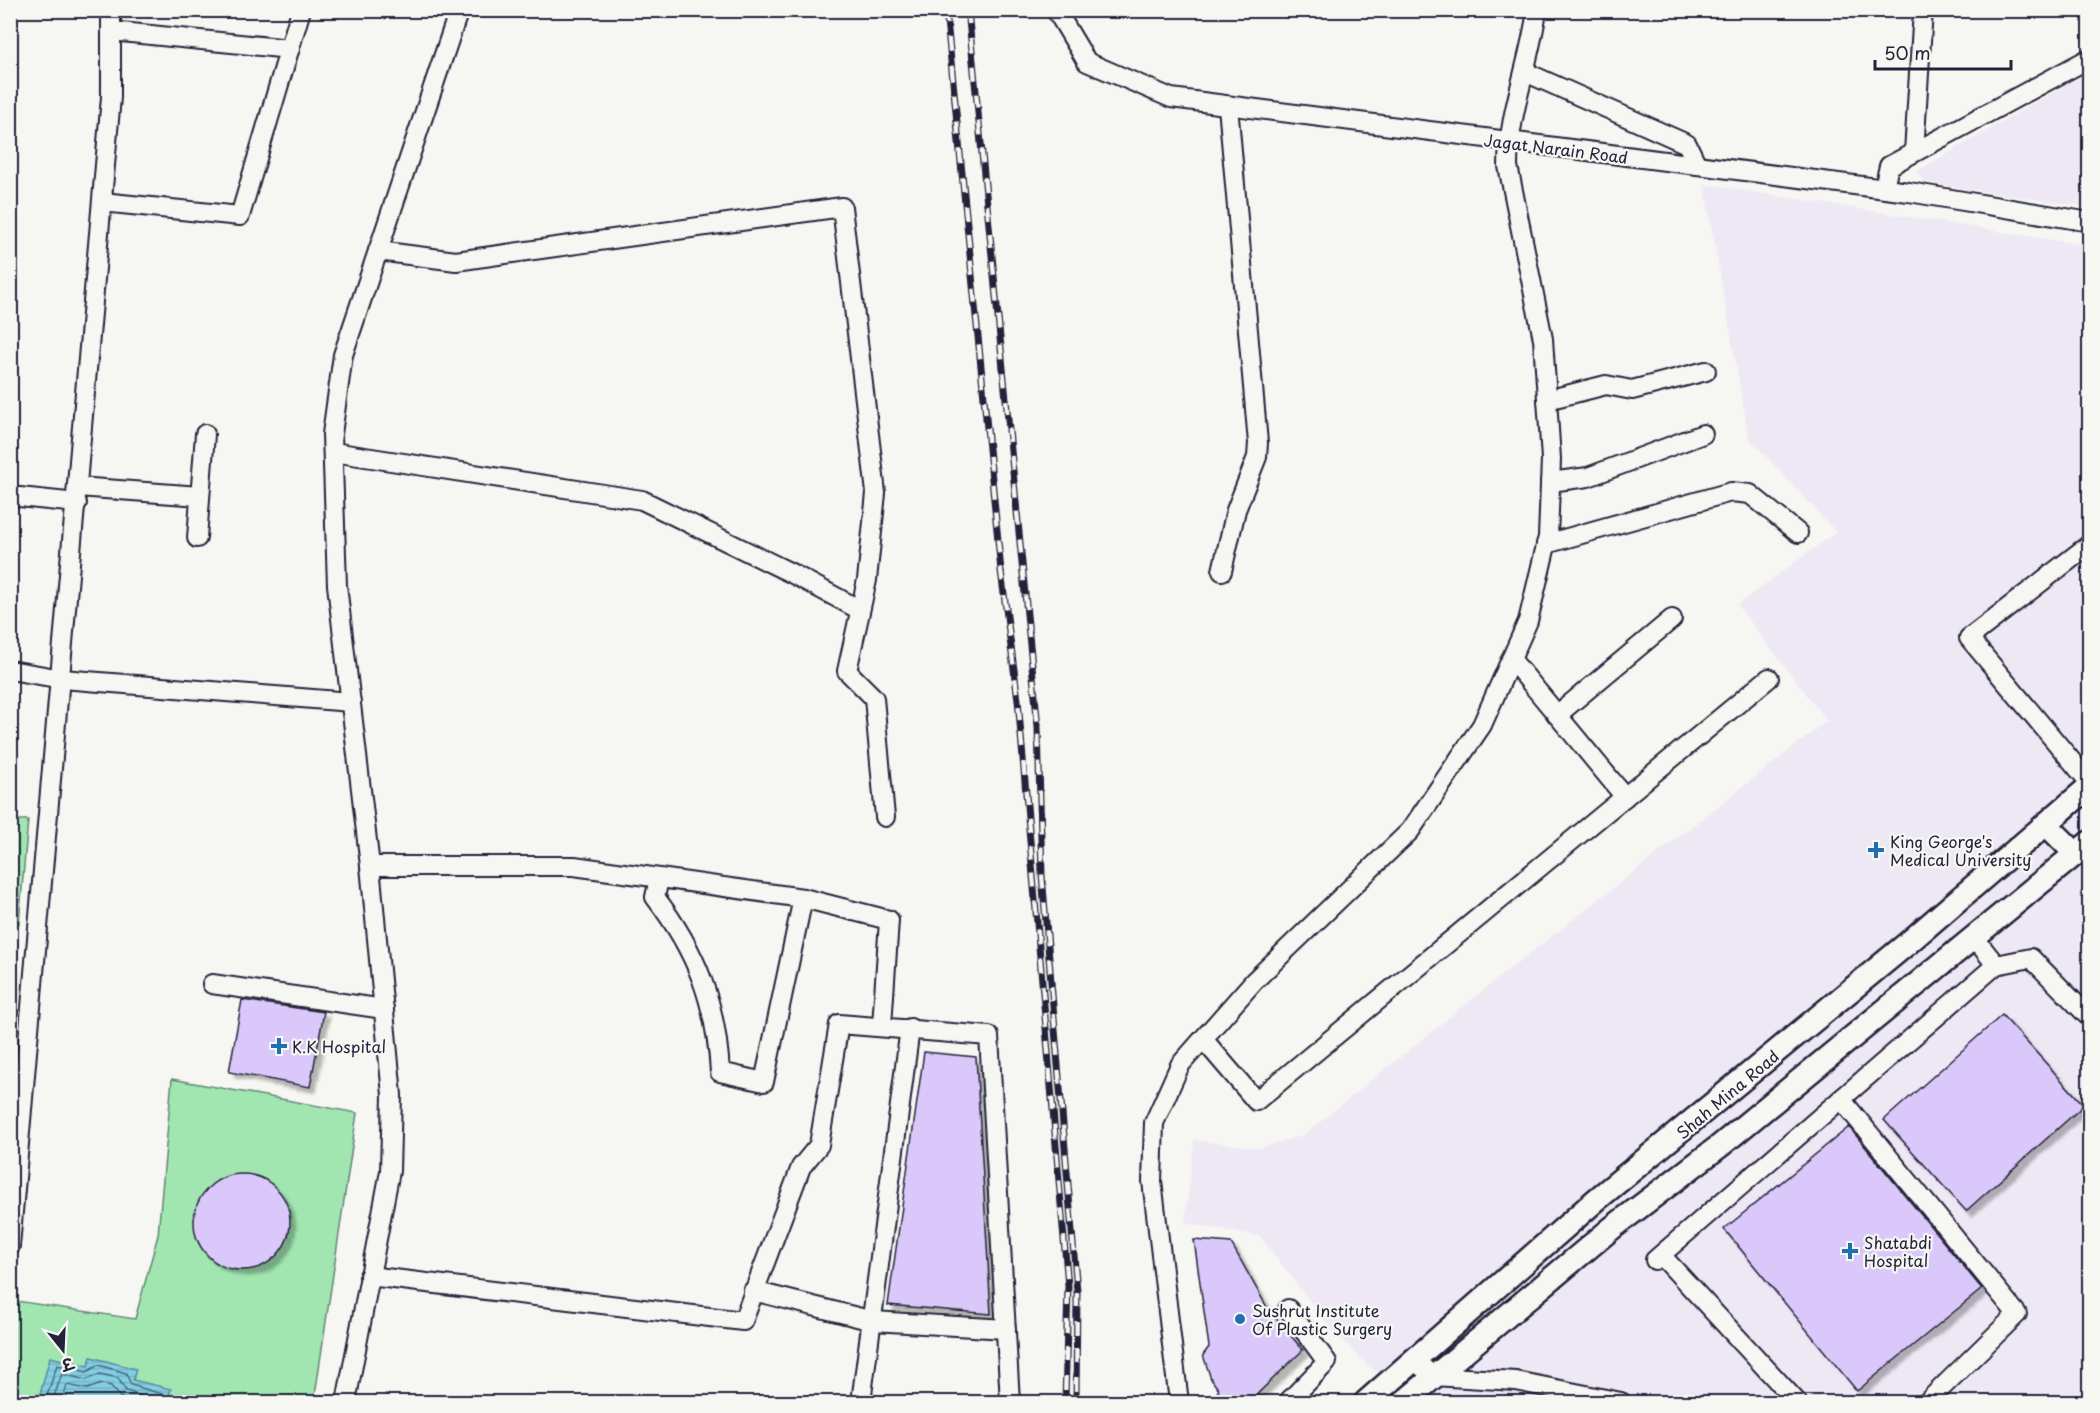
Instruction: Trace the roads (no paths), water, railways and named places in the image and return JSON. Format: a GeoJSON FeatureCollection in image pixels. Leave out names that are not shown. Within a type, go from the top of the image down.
{"type":"FeatureCollection","features":[{"type":"Feature","properties":{"kind":"main road","name":"Shah Mina Road"},"geometry":{"type":"LineString","coordinates":[[1366,1402],[1596,1200],[1908,943],[2048,825],[2090,785]]}},
{"type":"Feature","properties":{"kind":"main road"},"geometry":{"type":"LineString","coordinates":[[2048,825],[2082,848]]}},
{"type":"Feature","properties":{"kind":"main road","name":"Shah Mina Road"},"geometry":{"type":"LineString","coordinates":[[1404,1402],[1612,1228],[1709,1154],[2082,848]]}},
{"type":"Feature","properties":{"kind":"main road"},"geometry":{"type":"LineString","coordinates":[[1908,943],[1931,970]]}},
{"type":"Feature","properties":{"kind":"main road"},"geometry":{"type":"LineString","coordinates":[[1687,1127],[1709,1154]]}},
{"type":"Feature","properties":{"kind":"street"},"geometry":{"type":"LineString","coordinates":[[10,1246],[62,679],[111,97],[111,10]]}},
{"type":"Feature","properties":{"kind":"street"},"geometry":{"type":"LineString","coordinates":[[102,202],[240,216],[301,10]]}},
{"type":"Feature","properties":{"kind":"street"},"geometry":{"type":"LineString","coordinates":[[346,1402],[390,1171],[392,1095],[370,866],[337,585],[332,434],[343,355],[459,10]]}},
{"type":"Feature","properties":{"kind":"street","name":"Jagat Narain Road"},"geometry":{"type":"LineString","coordinates":[[1056,10],[1087,62],[1171,98],[1884,188],[2090,222]]}},
{"type":"Feature","properties":{"kind":"street"},"geometry":{"type":"LineString","coordinates":[[1179,1402],[1152,1181],[1154,1123],[1180,1065],[1254,981],[1410,831],[1482,725],[1528,621],[1546,544],[1550,482],[1547,400],[1543,339],[1508,166],[1508,142],[1537,10]]}},
{"type":"Feature","properties":{"kind":"street"},"geometry":{"type":"LineString","coordinates":[[1914,152],[1923,10]]}},
{"type":"Feature","properties":{"kind":"street"},"geometry":{"type":"LineString","coordinates":[[111,31],[290,50]]}},
{"type":"Feature","properties":{"kind":"street"},"geometry":{"type":"LineString","coordinates":[[1884,188],[1889,166],[2090,58]]}},
{"type":"Feature","properties":{"kind":"street"},"geometry":{"type":"LineString","coordinates":[[1525,72],[1687,144],[1697,165]]}},
{"type":"Feature","properties":{"kind":"street"},"geometry":{"type":"LineString","coordinates":[[1222,571],[1236,510],[1257,458],[1258,443],[1228,106]]}},
{"type":"Feature","properties":{"kind":"street"},"geometry":{"type":"LineString","coordinates":[[378,251],[456,261],[842,207],[876,493],[867,580],[847,671],[874,698],[885,817]]}},
{"type":"Feature","properties":{"kind":"street"},"geometry":{"type":"LineString","coordinates":[[1547,400],[1606,385],[1632,390],[1706,370]]}},
{"type":"Feature","properties":{"kind":"street"},"geometry":{"type":"LineString","coordinates":[[197,538],[205,434]]}},
{"type":"Feature","properties":{"kind":"street"},"geometry":{"type":"LineString","coordinates":[[1550,482],[1588,477],[1703,434]]}},
{"type":"Feature","properties":{"kind":"street"},"geometry":{"type":"LineString","coordinates":[[333,452],[642,500],[794,574],[860,610]]}},
{"type":"Feature","properties":{"kind":"street"},"geometry":{"type":"LineString","coordinates":[[1546,544],[1731,492],[1750,494],[1798,533]]}},
{"type":"Feature","properties":{"kind":"street"},"geometry":{"type":"LineString","coordinates":[[10,496],[200,496]]}},
{"type":"Feature","properties":{"kind":"street"},"geometry":{"type":"LineString","coordinates":[[2090,544],[1969,638],[2090,785]]}},
{"type":"Feature","properties":{"kind":"street"},"geometry":{"type":"LineString","coordinates":[[1557,715],[1671,618]]}},
{"type":"Feature","properties":{"kind":"street"},"geometry":{"type":"LineString","coordinates":[[1511,659],[1625,797]]}},
{"type":"Feature","properties":{"kind":"street"},"geometry":{"type":"LineString","coordinates":[[10,670],[62,679],[351,702]]}},
{"type":"Feature","properties":{"kind":"street"},"geometry":{"type":"LineString","coordinates":[[1203,1039],[1256,1101],[1769,678]]}},
{"type":"Feature","properties":{"kind":"street"},"geometry":{"type":"LineString","coordinates":[[370,866],[574,866],[803,898],[889,920],[882,1026]]}},
{"type":"Feature","properties":{"kind":"street"},"geometry":{"type":"LineString","coordinates":[[659,879],[655,897],[676,926],[701,972],[718,1043],[720,1072],[764,1082],[803,898]]}},
{"type":"Feature","properties":{"kind":"street"},"geometry":{"type":"LineString","coordinates":[[1973,936],[1996,965]]}},
{"type":"Feature","properties":{"kind":"street"},"geometry":{"type":"LineString","coordinates":[[1797,1402],[1658,1258],[1996,965],[2031,958],[2090,1018]]}},
{"type":"Feature","properties":{"kind":"street"},"geometry":{"type":"LineString","coordinates":[[212,984],[384,1009]]}},
{"type":"Feature","properties":{"kind":"street"},"geometry":{"type":"LineString","coordinates":[[369,1276],[742,1321],[801,1167],[819,1145],[839,1024],[989,1036],[1010,1402]]}},
{"type":"Feature","properties":{"kind":"street"},"geometry":{"type":"LineString","coordinates":[[861,1402],[910,1028]]}},
{"type":"Feature","properties":{"kind":"street"},"geometry":{"type":"LineString","coordinates":[[1841,1099],[2018,1314],[1928,1402]]}},
{"type":"Feature","properties":{"kind":"street"},"geometry":{"type":"LineString","coordinates":[[753,1291],[873,1321],[1006,1329]]}},
{"type":"Feature","properties":{"kind":"street"},"geometry":{"type":"LineString","coordinates":[[1288,1310],[1327,1362],[1288,1402]]}},
{"type":"Feature","properties":{"kind":"street"},"geometry":{"type":"LineString","coordinates":[[1415,1361],[1433,1376],[1516,1381],[1621,1402]]}},
{"type":"Feature","properties":{"kind":"water"},"geometry":{"type":"Polygon","coordinates":[[[50,1357],[88,1366],[91,1357],[136,1369],[133,1380],[171,1389],[167,1402],[38,1402],[50,1357]]]}},
{"type":"Feature","properties":{"kind":"railway"},"geometry":{"type":"LineString","coordinates":[[946,10],[1001,571],[1018,700],[1068,1286],[1065,1402]]}},
{"type":"Feature","properties":{"kind":"railway"},"geometry":{"type":"LineString","coordinates":[[968,10],[1038,727],[1042,875],[1077,1291],[1076,1402]]}},
{"type":"Feature","properties":{"kind":"place","name":"King George's Medical University"},"geometry":{"type":"Point","coordinates":[1876,850]}},
{"type":"Feature","properties":{"kind":"place","name":"K.K Hospital"},"geometry":{"type":"Point","coordinates":[279,1046]}},
{"type":"Feature","properties":{"kind":"place","name":"Shatabdi Hospital"},"geometry":{"type":"Point","coordinates":[1850,1251]}},
{"type":"Feature","properties":{"kind":"place","name":"Sushrut Institute Of Plastic Surgery"},"geometry":{"type":"Point","coordinates":[1240,1319]}}]}
